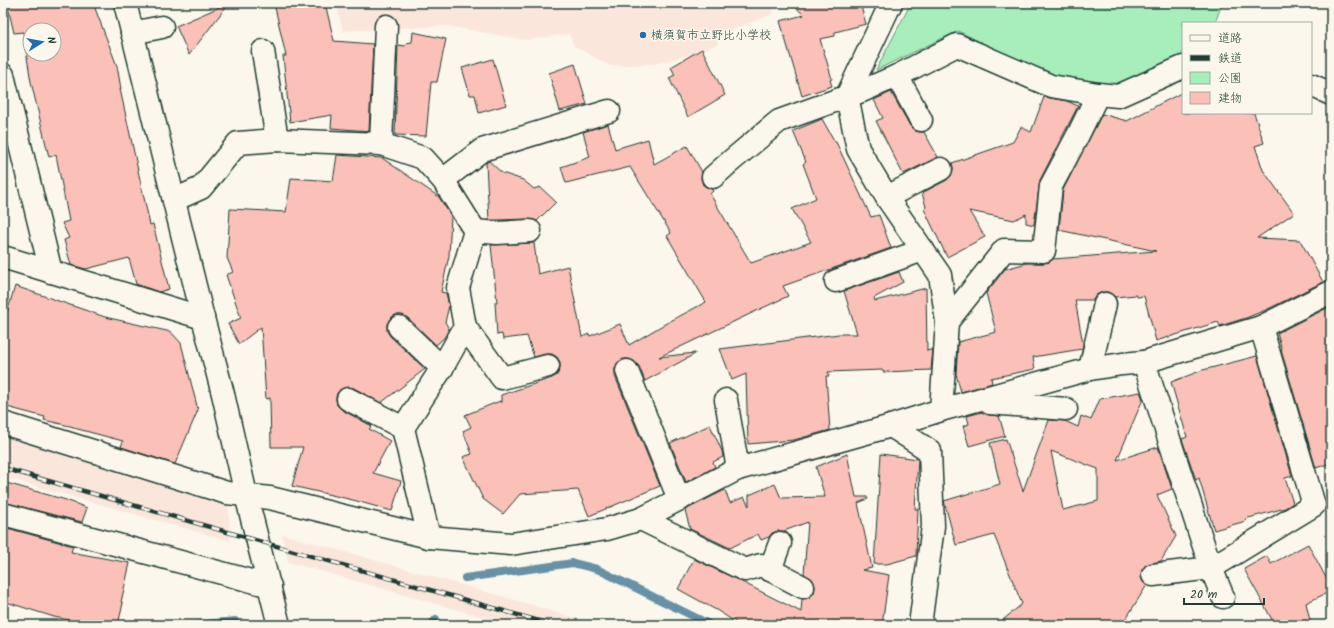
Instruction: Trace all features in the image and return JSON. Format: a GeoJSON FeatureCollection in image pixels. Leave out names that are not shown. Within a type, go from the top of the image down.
{"type":"FeatureCollection","features":[{"type":"Feature","properties":{"kind":"street"},"geometry":{"type":"LineString","coordinates":[[125,3],[279,625]]}},
{"type":"Feature","properties":{"kind":"street"},"geometry":{"type":"LineString","coordinates":[[891,3],[847,96],[858,149],[887,197],[940,275],[947,322],[940,410]]}},
{"type":"Feature","properties":{"kind":"street"},"geometry":{"type":"LineString","coordinates":[[381,144],[386,26]]}},
{"type":"Feature","properties":{"kind":"street"},"geometry":{"type":"LineString","coordinates":[[132,33],[162,27]]}},
{"type":"Feature","properties":{"kind":"street"},"geometry":{"type":"LineString","coordinates":[[713,177],[779,121],[862,91],[897,76],[957,45],[1051,86],[1118,96],[1182,67]]}},
{"type":"Feature","properties":{"kind":"street"},"geometry":{"type":"LineString","coordinates":[[262,51],[277,140]]}},
{"type":"Feature","properties":{"kind":"street"},"geometry":{"type":"LineString","coordinates":[[3,75],[51,272]]}},
{"type":"Feature","properties":{"kind":"street"},"geometry":{"type":"LineString","coordinates":[[897,76],[921,120]]}},
{"type":"Feature","properties":{"kind":"street"},"geometry":{"type":"LineString","coordinates":[[1312,85],[1331,94]]}},
{"type":"Feature","properties":{"kind":"street"},"geometry":{"type":"LineString","coordinates":[[947,322],[1004,250],[1044,252],[1051,186],[1098,94]]}},
{"type":"Feature","properties":{"kind":"street"},"geometry":{"type":"LineString","coordinates":[[443,180],[482,150],[609,111]]}},
{"type":"Feature","properties":{"kind":"street"},"geometry":{"type":"LineString","coordinates":[[174,200],[201,188],[238,143],[277,140],[381,144],[423,158],[443,180],[475,231],[458,288],[466,328],[502,378],[548,366]]}},
{"type":"Feature","properties":{"kind":"street"},"geometry":{"type":"LineString","coordinates":[[887,197],[941,169]]}},
{"type":"Feature","properties":{"kind":"street"},"geometry":{"type":"LineString","coordinates":[[475,231],[497,233],[530,231]]}},
{"type":"Feature","properties":{"kind":"street"},"geometry":{"type":"LineString","coordinates":[[836,281],[923,250]]}},
{"type":"Feature","properties":{"kind":"street"},"geometry":{"type":"LineString","coordinates":[[3,257],[203,318]]}},
{"type":"Feature","properties":{"kind":"street"},"geometry":{"type":"LineString","coordinates":[[3,423],[227,493],[270,498],[429,537],[511,544],[606,529],[641,519],[738,469],[891,426],[940,410],[975,402],[1090,369],[1144,362],[1261,326],[1331,292]]}},
{"type":"Feature","properties":{"kind":"street"},"geometry":{"type":"LineString","coordinates":[[1090,369],[1105,304]]}},
{"type":"Feature","properties":{"kind":"street"},"geometry":{"type":"LineString","coordinates":[[1153,575],[1211,568],[1314,505],[1261,326]]}},
{"type":"Feature","properties":{"kind":"street"},"geometry":{"type":"LineString","coordinates":[[399,327],[442,368]]}},
{"type":"Feature","properties":{"kind":"street"},"geometry":{"type":"LineString","coordinates":[[429,537],[403,428],[466,328]]}},
{"type":"Feature","properties":{"kind":"street"},"geometry":{"type":"LineString","coordinates":[[1144,362],[1211,568],[1223,597]]}},
{"type":"Feature","properties":{"kind":"street"},"geometry":{"type":"LineString","coordinates":[[627,371],[679,499]]}},
{"type":"Feature","properties":{"kind":"street"},"geometry":{"type":"LineString","coordinates":[[348,399],[403,428]]}},
{"type":"Feature","properties":{"kind":"street"},"geometry":{"type":"LineString","coordinates":[[726,400],[738,469]]}},
{"type":"Feature","properties":{"kind":"street"},"geometry":{"type":"LineString","coordinates":[[975,402],[1066,409]]}},
{"type":"Feature","properties":{"kind":"street"},"geometry":{"type":"LineString","coordinates":[[891,426],[930,451],[933,526],[920,625]]}},
{"type":"Feature","properties":{"kind":"street"},"geometry":{"type":"LineString","coordinates":[[3,514],[270,586]]}},
{"type":"Feature","properties":{"kind":"street"},"geometry":{"type":"LineString","coordinates":[[641,519],[745,570],[761,565],[803,587]]}},
{"type":"Feature","properties":{"kind":"street"},"geometry":{"type":"LineString","coordinates":[[770,570],[780,543]]}},
{"type":"Feature","properties":{"kind":"shaded area","name":"横須賀市立野比小学校"},"geometry":{"type":"Polygon","coordinates":[[[336,3],[776,3],[771,15],[715,36],[718,44],[696,53],[654,64],[610,66],[574,46],[569,34],[525,40],[447,26],[343,31],[336,3]]]}},
{"type":"Feature","properties":{"kind":"shaded area"},"geometry":{"type":"Polygon","coordinates":[[[3,436],[229,507],[230,541],[3,477],[3,436]]]}},
{"type":"Feature","properties":{"kind":"shaded area"},"geometry":{"type":"Polygon","coordinates":[[[282,534],[522,602],[597,625],[511,625],[288,562],[282,534]]]}},
{"type":"Feature","properties":{"kind":"green space"},"geometry":{"type":"Polygon","coordinates":[[[911,3],[1016,3],[1036,7],[1041,3],[1222,3],[1215,22],[1182,22],[1182,57],[1117,87],[1050,77],[958,31],[876,70],[911,3]]]}},
{"type":"Feature","properties":{"kind":"building"},"geometry":{"type":"Polygon","coordinates":[[[7,3],[93,3],[117,66],[120,89],[150,225],[153,224],[169,289],[159,292],[136,284],[129,258],[86,269],[71,265],[64,240],[69,238],[62,223],[69,221],[56,155],[49,157],[31,82],[28,62],[62,62],[62,22],[22,22],[22,32],[14,33],[7,3]]]}},
{"type":"Feature","properties":{"kind":"building"},"geometry":{"type":"Polygon","coordinates":[[[229,3],[189,55],[176,26],[229,3]]]}},
{"type":"Feature","properties":{"kind":"building"},"geometry":{"type":"Polygon","coordinates":[[[274,3],[325,3],[334,41],[373,44],[369,131],[331,128],[332,115],[290,122],[283,56],[286,56],[274,3]]]}},
{"type":"Feature","properties":{"kind":"building"},"geometry":{"type":"Polygon","coordinates":[[[791,3],[860,3],[866,24],[835,32],[835,36],[820,39],[832,79],[830,80],[832,86],[802,96],[780,21],[804,15],[791,3]]]}},
{"type":"Feature","properties":{"kind":"building"},"geometry":{"type":"Polygon","coordinates":[[[413,32],[446,39],[437,82],[431,82],[426,136],[395,135],[398,45],[405,46],[406,43],[412,42],[413,32]]]}},
{"type":"Feature","properties":{"kind":"building"},"geometry":{"type":"Polygon","coordinates":[[[702,49],[725,95],[688,117],[669,78],[675,75],[671,67],[702,49]]]}},
{"type":"Feature","properties":{"kind":"building"},"geometry":{"type":"Polygon","coordinates":[[[493,59],[506,105],[479,113],[475,95],[470,95],[462,68],[493,59]]]}},
{"type":"Feature","properties":{"kind":"building"},"geometry":{"type":"Polygon","coordinates":[[[575,64],[587,104],[560,111],[549,73],[575,64]]]}},
{"type":"Feature","properties":{"kind":"building"},"geometry":{"type":"Polygon","coordinates":[[[891,92],[910,126],[915,131],[924,132],[938,157],[903,174],[876,121],[883,118],[874,100],[891,92]]]}},
{"type":"Feature","properties":{"kind":"building"},"geometry":{"type":"Polygon","coordinates":[[[1182,93],[1182,114],[1254,114],[1264,143],[1255,146],[1263,170],[1294,213],[1257,238],[1300,240],[1323,282],[1246,318],[1220,326],[1218,322],[1156,341],[1144,296],[1137,297],[1136,295],[1115,297],[1108,292],[1102,292],[1096,295],[1093,300],[1075,300],[1083,344],[1082,349],[1033,357],[1035,369],[991,378],[992,383],[961,392],[956,374],[958,342],[996,332],[986,293],[1005,269],[1027,263],[1049,262],[1053,259],[1156,251],[1059,230],[1063,190],[1102,114],[1127,121],[1182,93]]]}},
{"type":"Feature","properties":{"kind":"building"},"geometry":{"type":"Polygon","coordinates":[[[1044,97],[1067,101],[1078,106],[1040,180],[1034,225],[1026,223],[1026,214],[1014,220],[969,211],[985,237],[947,257],[924,209],[926,207],[922,193],[947,180],[951,176],[953,169],[952,163],[1013,142],[1021,127],[1031,132],[1044,97]]]}},
{"type":"Feature","properties":{"kind":"building"},"geometry":{"type":"Polygon","coordinates":[[[822,119],[836,142],[871,217],[879,215],[891,248],[783,286],[788,296],[659,357],[695,353],[645,381],[639,366],[634,361],[623,359],[617,363],[615,376],[660,486],[589,516],[578,490],[520,494],[503,514],[483,499],[463,457],[472,454],[463,431],[471,427],[465,415],[500,401],[501,403],[501,395],[552,378],[557,375],[560,369],[560,362],[557,357],[552,354],[534,357],[527,336],[503,339],[502,334],[497,335],[495,302],[497,302],[491,245],[534,243],[538,274],[568,266],[582,337],[589,334],[590,336],[620,324],[629,345],[706,302],[667,236],[671,233],[630,167],[566,183],[561,167],[590,157],[583,132],[608,124],[615,149],[648,139],[654,164],[687,146],[702,172],[701,179],[703,185],[713,191],[710,194],[751,263],[811,242],[792,209],[816,198],[803,164],[806,162],[793,131],[822,119]]]}},
{"type":"Feature","properties":{"kind":"building"},"geometry":{"type":"Polygon","coordinates":[[[337,155],[382,158],[439,197],[451,216],[449,256],[441,292],[446,293],[449,306],[445,322],[449,329],[444,338],[436,345],[408,318],[402,315],[395,315],[387,324],[387,331],[390,336],[425,369],[381,403],[354,388],[348,387],[341,389],[337,393],[337,405],[342,410],[372,426],[369,429],[390,441],[373,473],[401,481],[392,511],[353,500],[292,486],[303,447],[271,447],[270,398],[266,399],[261,327],[239,344],[228,324],[241,318],[226,275],[233,272],[227,258],[230,209],[286,212],[291,178],[333,181],[337,155]]]}},
{"type":"Feature","properties":{"kind":"building"},"geometry":{"type":"Polygon","coordinates":[[[489,161],[502,173],[523,180],[534,189],[540,187],[556,202],[537,221],[529,219],[489,220],[486,163],[489,161]]]}},
{"type":"Feature","properties":{"kind":"building"},"geometry":{"type":"Polygon","coordinates":[[[899,272],[903,282],[874,298],[875,301],[926,288],[927,351],[933,349],[931,370],[828,372],[829,376],[826,376],[830,430],[794,440],[748,444],[746,374],[732,380],[720,349],[839,334],[857,334],[844,291],[899,272]]]}},
{"type":"Feature","properties":{"kind":"building"},"geometry":{"type":"Polygon","coordinates":[[[15,286],[105,317],[171,332],[181,343],[198,410],[175,464],[121,447],[123,441],[44,420],[45,417],[3,406],[3,326],[15,286]]]}},
{"type":"Feature","properties":{"kind":"building"},"geometry":{"type":"Polygon","coordinates":[[[1331,306],[1331,463],[1316,468],[1277,333],[1331,306]]]}},
{"type":"Feature","properties":{"kind":"building"},"geometry":{"type":"Polygon","coordinates":[[[1257,356],[1292,476],[1285,478],[1293,503],[1285,508],[1245,519],[1246,521],[1214,530],[1199,478],[1196,480],[1182,439],[1187,437],[1171,382],[1203,370],[1257,356]]]}},
{"type":"Feature","properties":{"kind":"building"},"geometry":{"type":"Polygon","coordinates":[[[1140,392],[1143,399],[1117,460],[1158,447],[1172,489],[1157,495],[1176,536],[1161,561],[1146,565],[1142,570],[1141,577],[1143,582],[1147,585],[1122,625],[997,625],[1022,604],[994,535],[956,545],[944,501],[1000,484],[990,443],[1006,439],[1023,491],[1049,420],[1065,421],[1078,427],[1081,416],[1091,420],[1100,399],[1140,392]],[[1051,451],[1063,510],[1098,501],[1098,469],[1051,451]]]}},
{"type":"Feature","properties":{"kind":"building"},"geometry":{"type":"Polygon","coordinates":[[[982,412],[989,415],[999,416],[1005,436],[969,446],[963,426],[969,424],[967,416],[982,412]]]}},
{"type":"Feature","properties":{"kind":"building"},"geometry":{"type":"Polygon","coordinates":[[[710,425],[722,451],[723,457],[713,462],[715,467],[686,482],[670,443],[710,425]]]}},
{"type":"Feature","properties":{"kind":"building"},"geometry":{"type":"Polygon","coordinates":[[[847,454],[856,497],[867,497],[868,499],[858,503],[872,568],[862,570],[889,575],[882,625],[740,625],[678,589],[694,559],[801,612],[802,599],[810,597],[814,593],[815,587],[813,580],[804,574],[808,522],[784,531],[772,533],[769,537],[761,540],[758,534],[730,548],[690,529],[685,510],[725,490],[730,503],[744,497],[749,506],[749,495],[775,484],[781,498],[825,497],[816,467],[847,454]]]}},
{"type":"Feature","properties":{"kind":"building"},"geometry":{"type":"Polygon","coordinates":[[[881,454],[918,459],[915,509],[918,509],[916,556],[887,564],[874,564],[881,454]]]}},
{"type":"Feature","properties":{"kind":"building"},"geometry":{"type":"Polygon","coordinates":[[[3,482],[66,500],[87,508],[82,522],[3,502],[3,482]]]}},
{"type":"Feature","properties":{"kind":"building"},"geometry":{"type":"Polygon","coordinates":[[[3,527],[73,546],[71,552],[130,563],[121,602],[123,603],[118,625],[95,625],[54,617],[3,601],[3,527]]]}},
{"type":"Feature","properties":{"kind":"building"},"geometry":{"type":"Polygon","coordinates":[[[1308,544],[1331,587],[1331,591],[1306,603],[1311,625],[1275,625],[1244,569],[1267,556],[1271,564],[1308,544]]]}},
{"type":"Feature","properties":{"kind":"waterway"},"geometry":{"type":"LineString","coordinates":[[465,578],[573,563],[597,569],[711,625]]}},
{"type":"Feature","properties":{"kind":"waterway"},"geometry":{"type":"LineString","coordinates":[[431,625],[436,619]]}},
{"type":"Feature","properties":{"kind":"waterway"},"geometry":{"type":"LineString","coordinates":[[197,625],[235,621]]}},
{"type":"Feature","properties":{"kind":"railway"},"geometry":{"type":"LineString","coordinates":[[3,468],[553,625]]}},
{"type":"Feature","properties":{"kind":"place","name":"横須賀市立野比小学校"},"geometry":{"type":"Point","coordinates":[643,35]}}]}
